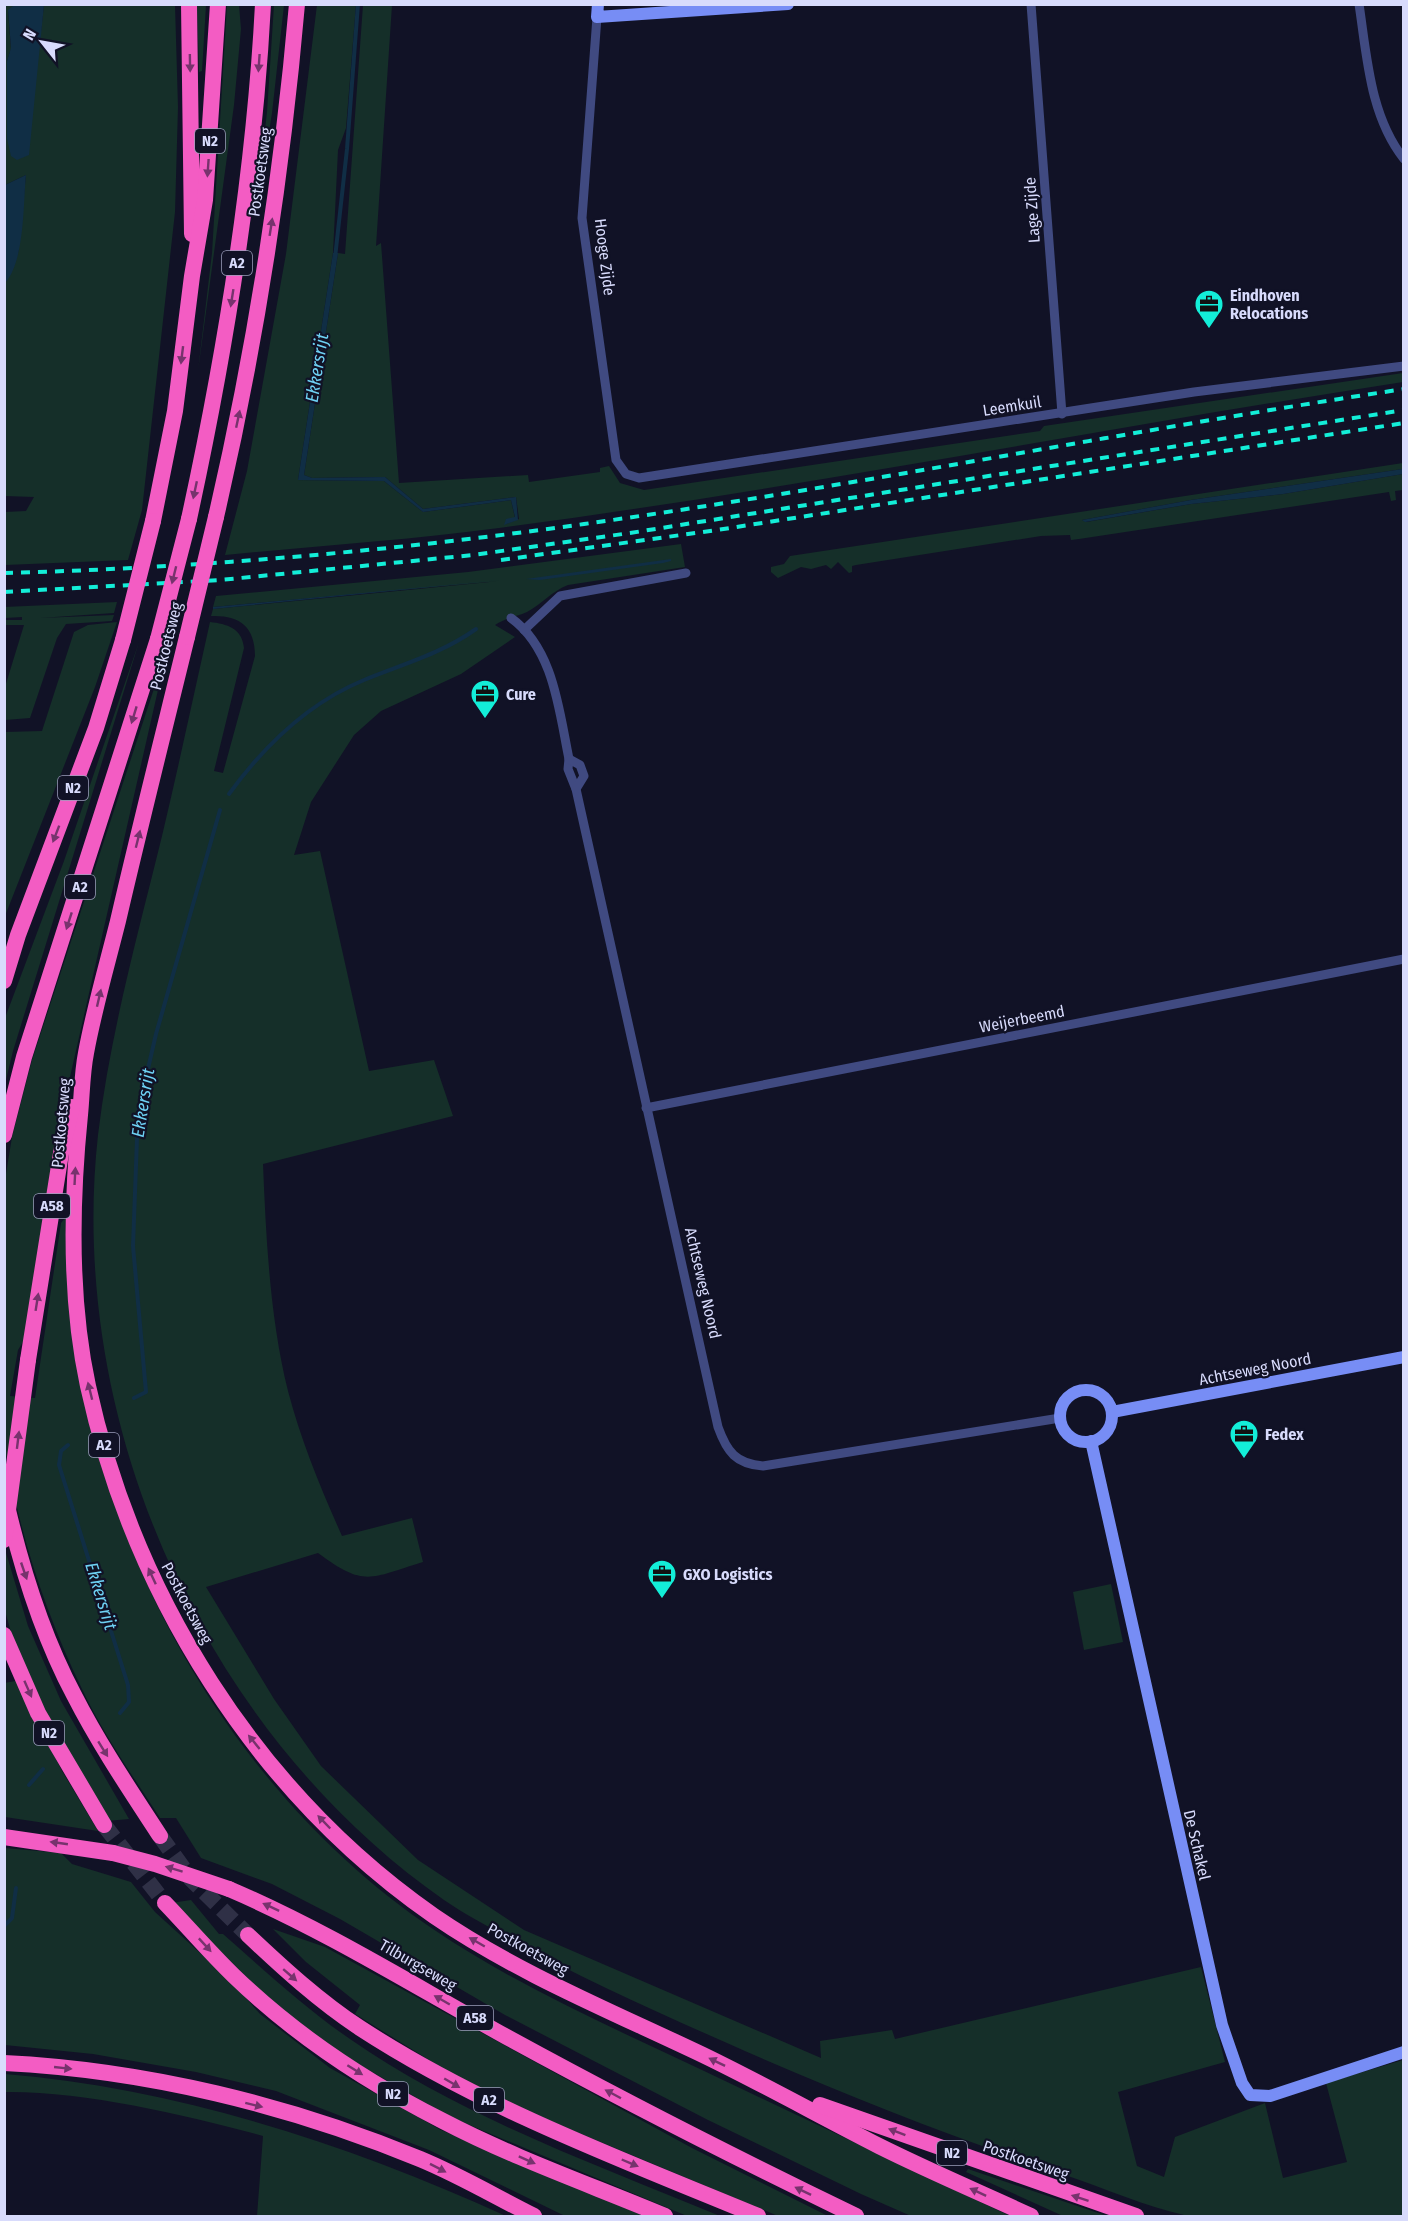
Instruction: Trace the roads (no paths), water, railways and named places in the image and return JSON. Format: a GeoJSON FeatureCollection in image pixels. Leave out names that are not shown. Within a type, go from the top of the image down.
{"type":"FeatureCollection","features":[{"type":"Feature","properties":{"kind":"highway"},"geometry":{"type":"LineString","coordinates":[[189,4],[192,276]]}},
{"type":"Feature","properties":{"kind":"highway","name":"N2"},"geometry":{"type":"LineString","coordinates":[[4,981],[18,935],[96,728],[123,640],[153,521],[175,411],[192,276],[205,200],[218,4]]}},
{"type":"Feature","properties":{"kind":"highway","name":"Postkoetsweg"},"geometry":{"type":"LineString","coordinates":[[4,1136],[24,1057],[158,639],[189,519],[211,415],[244,220],[263,4]]}},
{"type":"Feature","properties":{"kind":"highway","name":"Postkoetsweg"},"geometry":{"type":"LineString","coordinates":[[297,4],[271,223],[240,414],[86,1055],[76,1152],[74,1230],[81,1339],[88,1385],[110,1465],[135,1538],[156,1584],[209,1681],[233,1716],[290,1787],[340,1838],[392,1885],[438,1919],[528,1971],[769,2087],[880,2146],[1031,2217]]}},
{"type":"Feature","properties":{"kind":"highway","name":"N2"},"geometry":{"type":"LineString","coordinates":[[4,963],[18,935]]}},
{"type":"Feature","properties":{"kind":"highway","name":"A58"},"geometry":{"type":"LineString","coordinates":[[4,1540],[28,1360],[62,1147],[86,1055]]}},
{"type":"Feature","properties":{"kind":"highway"},"geometry":{"type":"LineString","coordinates":[[4,1494],[22,1565],[40,1618],[72,1693],[101,1746],[160,1836]]}},
{"type":"Feature","properties":{"kind":"highway","name":"N2"},"geometry":{"type":"LineString","coordinates":[[4,1635],[38,1713],[104,1825]]}},
{"type":"Feature","properties":{"kind":"highway","name":"Tilburgseweg"},"geometry":{"type":"LineString","coordinates":[[4,1837],[113,1853],[165,1867],[229,1889],[312,1926],[589,2081],[720,2151],[856,2217]]}},
{"type":"Feature","properties":{"kind":"highway","name":"N2"},"geometry":{"type":"LineString","coordinates":[[165,1903],[234,1976],[267,2006],[338,2060],[397,2097],[444,2122],[536,2164],[665,2217]]}},
{"type":"Feature","properties":{"kind":"highway","name":"A2"},"geometry":{"type":"LineString","coordinates":[[248,1935],[291,1977],[359,2028],[460,2087],[552,2130],[758,2217]]}},
{"type":"Feature","properties":{"kind":"highway"},"geometry":{"type":"LineString","coordinates":[[4,2063],[88,2070],[192,2089],[271,2109],[353,2133],[422,2160],[534,2217]]}},
{"type":"Feature","properties":{"kind":"highway","name":"Postkoetsweg"},"geometry":{"type":"LineString","coordinates":[[769,2087],[1136,2217]]}},
{"type":"Feature","properties":{"kind":"street"},"geometry":{"type":"LineString","coordinates":[[598,11],[788,4]]}},
{"type":"Feature","properties":{"kind":"street","name":"Lage Zijde"},"geometry":{"type":"LineString","coordinates":[[1031,4],[1062,414]]}},
{"type":"Feature","properties":{"kind":"street"},"geometry":{"type":"LineString","coordinates":[[1359,4],[1376,101],[1387,135],[1404,159]]}},
{"type":"Feature","properties":{"kind":"street","name":"Hooge Zijde"},"geometry":{"type":"LineString","coordinates":[[598,11],[582,218],[616,460],[626,474]]}},
{"type":"Feature","properties":{"kind":"street","name":"Leemkuil"},"geometry":{"type":"LineString","coordinates":[[626,474],[639,478],[1194,392],[1404,366]]}},
{"type":"Feature","properties":{"kind":"street"},"geometry":{"type":"LineString","coordinates":[[524,630],[560,596],[686,573]]}},
{"type":"Feature","properties":{"kind":"street","name":"Achtseweg Noord"},"geometry":{"type":"LineString","coordinates":[[511,618],[524,630],[546,662],[569,759],[568,769],[576,789],[718,1427],[730,1454],[743,1463],[764,1466],[1060,1418]]}},
{"type":"Feature","properties":{"kind":"street","name":"Weijerbeemd"},"geometry":{"type":"LineString","coordinates":[[646,1107],[1404,959]]}},
{"type":"Feature","properties":{"kind":"street","name":"Achtseweg Noord"},"geometry":{"type":"LineString","coordinates":[[1112,1412],[1404,1357]]}},
{"type":"Feature","properties":{"kind":"street"},"geometry":{"type":"LineString","coordinates":[[1078,1390],[1096,1392],[1109,1404],[1112,1412],[1109,1427],[1098,1438],[1091,1441],[1082,1441],[1067,1434],[1060,1418],[1064,1401],[1078,1390]]}},
{"type":"Feature","properties":{"kind":"street","name":"De Schakel"},"geometry":{"type":"LineString","coordinates":[[1091,1441],[1222,2025],[1242,2083],[1250,2095],[1270,2096],[1404,2052]]}},
{"type":"Feature","properties":{"kind":"water"},"geometry":{"type":"Polygon","coordinates":[[[14,5],[44,5],[29,155],[17,160],[11,156],[7,139],[7,61],[11,48],[8,10],[14,5]]]}},
{"type":"Feature","properties":{"kind":"water"},"geometry":{"type":"Polygon","coordinates":[[[26,175],[20,247],[12,273],[5,283],[5,185],[26,175]]]}},
{"type":"Feature","properties":{"kind":"water"},"geometry":{"type":"Polygon","coordinates":[[[333,253],[338,253],[304,475],[312,478],[385,477],[423,509],[516,497],[518,520],[504,525],[506,519],[515,517],[511,500],[423,512],[384,481],[298,480],[333,253]]]}},
{"type":"Feature","properties":{"kind":"water"},"geometry":{"type":"Polygon","coordinates":[[[1403,469],[1403,474],[1283,494],[1191,504],[1085,522],[1082,520],[1191,500],[1403,469]]]}},
{"type":"Feature","properties":{"kind":"water"},"geometry":{"type":"Polygon","coordinates":[[[671,559],[663,563],[540,580],[526,579],[671,559]]]}},
{"type":"Feature","properties":{"kind":"water"},"geometry":{"type":"Polygon","coordinates":[[[500,580],[213,609],[213,607],[500,580]]]}},
{"type":"Feature","properties":{"kind":"waterway","name":"Ekkersrijt"},"geometry":{"type":"LineString","coordinates":[[335,258],[347,149],[358,4]]}},
{"type":"Feature","properties":{"kind":"waterway","name":"Ekkersrijt"},"geometry":{"type":"LineString","coordinates":[[229,794],[272,743],[324,701],[364,680],[435,652],[476,629]]}},
{"type":"Feature","properties":{"kind":"waterway","name":"Ekkersrijt"},"geometry":{"type":"LineString","coordinates":[[134,1398],[146,1392],[133,1246],[138,1112],[156,1034],[220,810]]}},
{"type":"Feature","properties":{"kind":"waterway","name":"Ekkersrijt"},"geometry":{"type":"LineString","coordinates":[[68,1445],[61,1451],[59,1465],[128,1685],[129,1702],[120,1713]]}},
{"type":"Feature","properties":{"kind":"waterway","name":"Ekkersrijt"},"geometry":{"type":"LineString","coordinates":[[29,1785],[43,1769]]}},
{"type":"Feature","properties":{"kind":"waterway","name":"Ekkersrijt"},"geometry":{"type":"LineString","coordinates":[[4,1926],[12,1918],[16,1888]]}},
{"type":"Feature","properties":{"kind":"tunnel"},"geometry":{"type":"LineString","coordinates":[[104,1825],[165,1903]]}},
{"type":"Feature","properties":{"kind":"tunnel"},"geometry":{"type":"LineString","coordinates":[[160,1836],[191,1879],[248,1935]]}},
{"type":"Feature","properties":{"kind":"railway"},"geometry":{"type":"LineString","coordinates":[[4,573],[77,571],[295,557],[512,534],[789,493],[1404,389]]}},
{"type":"Feature","properties":{"kind":"railway"},"geometry":{"type":"LineString","coordinates":[[4,592],[220,580],[473,555],[630,533],[1404,410]]}},
{"type":"Feature","properties":{"kind":"railway"},"geometry":{"type":"LineString","coordinates":[[501,560],[717,530],[1404,423]]}},
{"type":"Feature","properties":{"kind":"place","name":"Eindhoven Relocations"},"geometry":{"type":"Point","coordinates":[1209,330]}},
{"type":"Feature","properties":{"kind":"place","name":"Cure"},"geometry":{"type":"Point","coordinates":[485,720]}},
{"type":"Feature","properties":{"kind":"place","name":"Fedex"},"geometry":{"type":"Point","coordinates":[1244,1460]}},
{"type":"Feature","properties":{"kind":"place","name":"GXO Logistics"},"geometry":{"type":"Point","coordinates":[662,1600]}}]}
